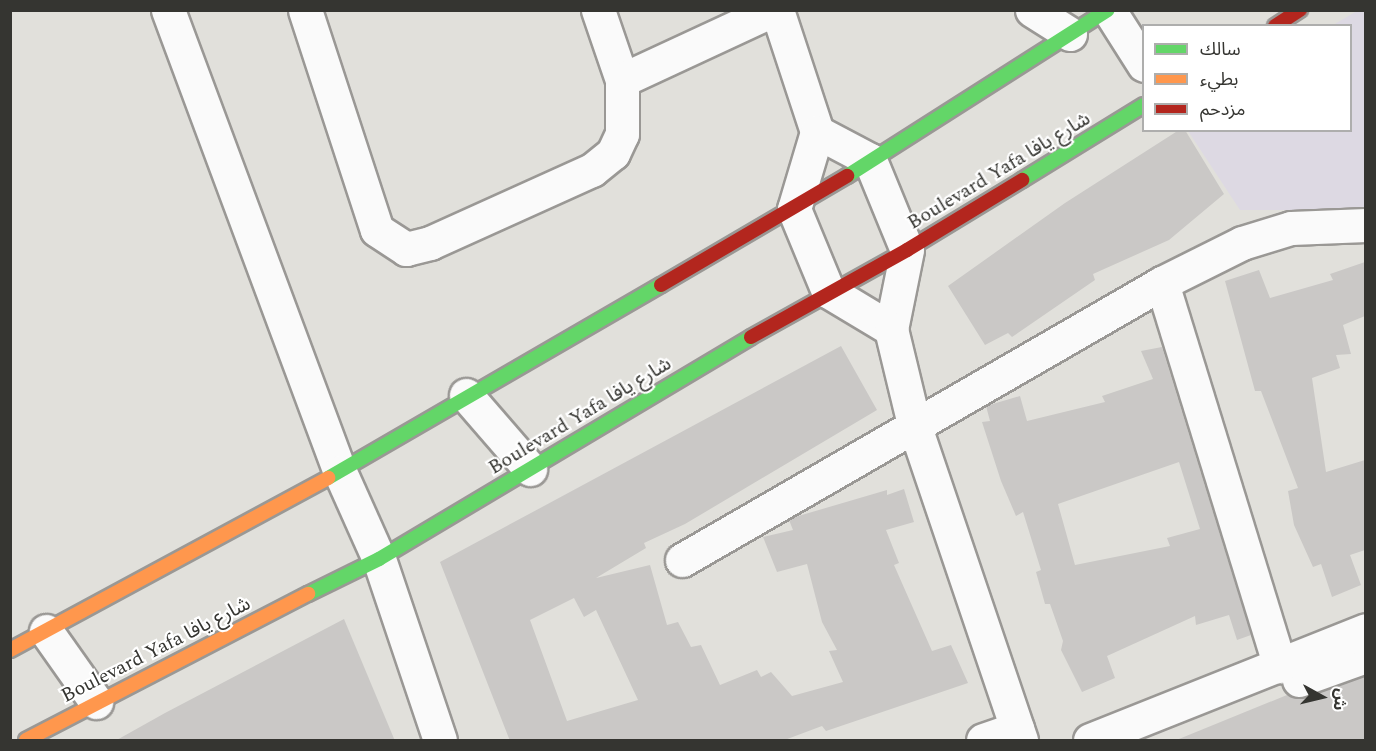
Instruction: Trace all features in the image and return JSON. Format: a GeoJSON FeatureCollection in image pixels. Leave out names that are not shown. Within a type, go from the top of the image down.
{"type":"FeatureCollection","features":[{"type":"Feature","properties":{"kind":"street"},"geometry":{"type":"LineString","coordinates":[[168,10],[340,472],[380,559],[440,741]]}},
{"type":"Feature","properties":{"kind":"street"},"geometry":{"type":"LineString","coordinates":[[305,10],[377,230],[406,249],[430,243],[592,170],[613,153],[622,134],[622,80],[598,10]]}},
{"type":"Feature","properties":{"kind":"street"},"geometry":{"type":"LineString","coordinates":[[622,80],[775,10],[817,132],[794,209],[828,291],[891,329]]}},
{"type":"Feature","properties":{"kind":"street"},"geometry":{"type":"LineString","coordinates":[[1032,10],[1070,34]]}},
{"type":"Feature","properties":{"kind":"street"},"geometry":{"type":"LineString","coordinates":[[10,650],[340,472],[466,395],[794,209],[1109,10],[1142,63]]}},
{"type":"Feature","properties":{"kind":"street"},"geometry":{"type":"LineString","coordinates":[[1278,24],[1300,10]]}},
{"type":"Feature","properties":{"kind":"street","name":"Boulevard Yafa شارع يافا"},"geometry":{"type":"LineString","coordinates":[[26,741],[96,702],[380,559],[828,291],[908,250],[1142,106]]}},
{"type":"Feature","properties":{"kind":"street"},"geometry":{"type":"LineString","coordinates":[[817,132],[870,160],[908,250],[891,329],[914,424],[1019,734],[983,741]]}},
{"type":"Feature","properties":{"kind":"street"},"geometry":{"type":"LineString","coordinates":[[682,560],[914,424],[1162,283],[1242,243],[1291,228],[1365,225]]}},
{"type":"Feature","properties":{"kind":"street"},"geometry":{"type":"LineString","coordinates":[[1162,283],[1280,666]]}},
{"type":"Feature","properties":{"kind":"street"},"geometry":{"type":"LineString","coordinates":[[466,395],[530,469]]}},
{"type":"Feature","properties":{"kind":"street"},"geometry":{"type":"LineString","coordinates":[[1090,741],[1365,630]]}},
{"type":"Feature","properties":{"kind":"street"},"geometry":{"type":"LineString","coordinates":[[46,631],[96,702]]}},
{"type":"Feature","properties":{"kind":"street"},"geometry":{"type":"LineString","coordinates":[[1131,741],[1365,656]]}},
{"type":"Feature","properties":{"kind":"shaded area"},"geometry":{"type":"Polygon","coordinates":[[[1357,11],[1365,11],[1365,210],[1240,210],[1189,132],[1352,132],[1352,24],[1335,24],[1357,11]]]}},
{"type":"Feature","properties":{"kind":"building"},"geometry":{"type":"Polygon","coordinates":[[[1176,132],[1186,132],[1224,194],[1169,240],[1093,274],[1095,280],[1012,337],[1008,333],[985,345],[948,286],[1065,203],[1176,132]]]}},
{"type":"Feature","properties":{"kind":"building"},"geometry":{"type":"Polygon","coordinates":[[[1365,262],[1365,316],[1343,325],[1351,354],[1336,355],[1340,368],[1312,378],[1326,472],[1365,460],[1365,550],[1350,555],[1361,585],[1332,597],[1321,564],[1313,567],[1294,525],[1288,491],[1298,488],[1261,391],[1255,391],[1225,281],[1259,270],[1270,298],[1333,280],[1330,274],[1365,262]]]}},
{"type":"Feature","properties":{"kind":"building"},"geometry":{"type":"Polygon","coordinates":[[[841,346],[877,410],[685,524],[644,543],[646,548],[596,578],[650,565],[667,625],[678,622],[691,647],[701,645],[720,685],[757,670],[761,677],[771,672],[792,696],[843,682],[829,651],[837,650],[822,622],[807,564],[777,572],[763,537],[793,530],[789,520],[795,517],[887,490],[887,495],[904,489],[914,522],[886,530],[899,563],[894,565],[932,651],[951,645],[968,683],[826,731],[822,726],[782,741],[510,741],[440,562],[841,346]],[[574,598],[530,620],[567,721],[638,700],[596,610],[584,617],[574,598]]]}},
{"type":"Feature","properties":{"kind":"building"},"geometry":{"type":"Polygon","coordinates":[[[1162,347],[1251,635],[1237,640],[1229,615],[1196,625],[1195,616],[1107,656],[1115,678],[1082,692],[1061,650],[1063,641],[1050,604],[1045,604],[1036,572],[1041,570],[1023,512],[1016,516],[1001,481],[982,422],[990,421],[986,406],[1020,396],[1027,421],[1105,402],[1102,396],[1153,379],[1141,351],[1162,347]],[[1179,462],[1058,504],[1075,565],[1170,546],[1167,538],[1200,529],[1179,462]]]}},
{"type":"Feature","properties":{"kind":"building"},"geometry":{"type":"Polygon","coordinates":[[[344,619],[395,741],[115,741],[165,713],[344,619]]]}},
{"type":"Feature","properties":{"kind":"building"},"geometry":{"type":"Polygon","coordinates":[[[1365,676],[1365,741],[1174,741],[1287,695],[1305,698],[1365,676]]]}},
{"type":"Feature","properties":{"kind":"traffic: fast"},"geometry":{"type":"LineString","coordinates":[[847,176],[1108,10]]}},
{"type":"Feature","properties":{"kind":"traffic: fast"},"geometry":{"type":"LineString","coordinates":[[1022,180],[1142,106]]}},
{"type":"Feature","properties":{"kind":"traffic: fast"},"geometry":{"type":"LineString","coordinates":[[328,478],[661,285]]}},
{"type":"Feature","properties":{"kind":"traffic: fast"},"geometry":{"type":"LineString","coordinates":[[308,594],[379,559],[751,337]]}},
{"type":"Feature","properties":{"kind":"traffic: slow"},"geometry":{"type":"LineString","coordinates":[[10,650],[328,478]]}},
{"type":"Feature","properties":{"kind":"traffic: slow"},"geometry":{"type":"LineString","coordinates":[[26,740],[308,594]]}},
{"type":"Feature","properties":{"kind":"traffic: jam"},"geometry":{"type":"LineString","coordinates":[[1278,24],[1300,10]]}},
{"type":"Feature","properties":{"kind":"traffic: jam"},"geometry":{"type":"LineString","coordinates":[[661,285],[847,176]]}},
{"type":"Feature","properties":{"kind":"traffic: jam"},"geometry":{"type":"LineString","coordinates":[[751,337],[907,250],[1022,180]]}}]}
